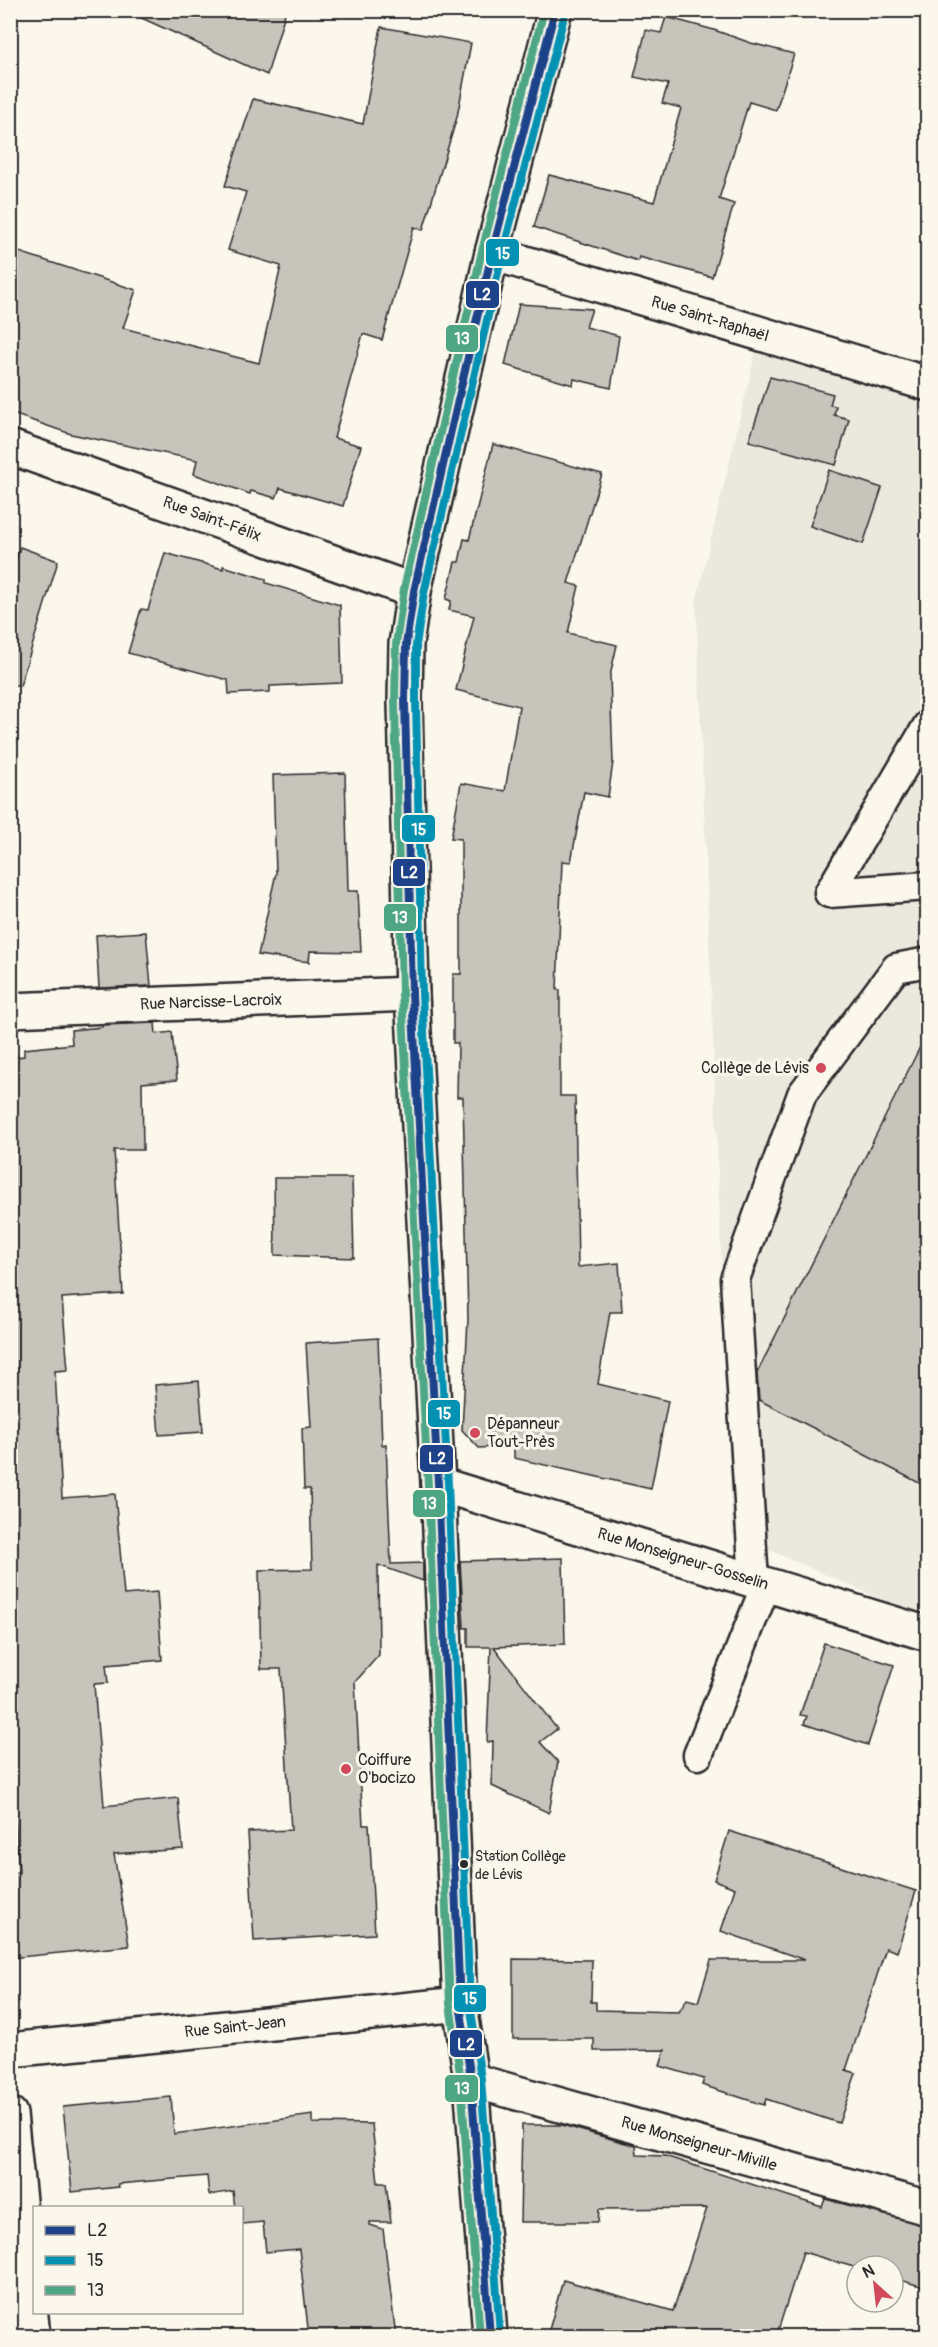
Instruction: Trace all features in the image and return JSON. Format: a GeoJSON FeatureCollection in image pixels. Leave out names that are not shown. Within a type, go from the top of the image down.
{"type":"FeatureCollection","features":[{"type":"Feature","properties":{"kind":"street"},"geometry":{"type":"LineString","coordinates":[[490,2337],[471,2080],[460,2004],[438,1484],[412,994],[405,702],[406,644],[414,591],[548,12]]}},
{"type":"Feature","properties":{"kind":"street","name":"Rue Saint-Raphaël"},"geometry":{"type":"LineString","coordinates":[[492,253],[927,384]]}},
{"type":"Feature","properties":{"kind":"street","name":"Rue Saint-Félix"},"geometry":{"type":"LineString","coordinates":[[10,447],[414,591]]}},
{"type":"Feature","properties":{"kind":"street","name":"Rue Narcisse-Lacroix"},"geometry":{"type":"LineString","coordinates":[[10,1010],[412,994]]}},
{"type":"Feature","properties":{"kind":"street","name":"Rue Monseigneur-Gosselin"},"geometry":{"type":"LineString","coordinates":[[438,1484],[927,1634]]}},
{"type":"Feature","properties":{"kind":"street","name":"Rue Saint-Jean"},"geometry":{"type":"LineString","coordinates":[[10,2050],[460,2004]]}},
{"type":"Feature","properties":{"kind":"street","name":"Rue Monseigneur-Miville"},"geometry":{"type":"LineString","coordinates":[[471,2080],[927,2208]]}},
{"type":"Feature","properties":{"kind":"street"},"geometry":{"type":"LineString","coordinates":[[10,2114],[33,2337]]}},
{"type":"Feature","properties":{"kind":"lane"},"geometry":{"type":"LineString","coordinates":[[927,725],[829,893],[927,886]]}},
{"type":"Feature","properties":{"kind":"lane"},"geometry":{"type":"LineString","coordinates":[[698,1755],[760,1583],[735,1279],[802,1094],[896,968],[927,962]]}},
{"type":"Feature","properties":{"kind":"shaded area","name":"Collège de Lévis"},"geometry":{"type":"Polygon","coordinates":[[[757,346],[927,400],[927,1619],[732,1534],[696,602],[757,346]]]}},
{"type":"Feature","properties":{"kind":"building"},"geometry":{"type":"Polygon","coordinates":[[[124,10],[286,10],[267,75],[124,10]]]}},
{"type":"Feature","properties":{"kind":"building"},"geometry":{"type":"Polygon","coordinates":[[[666,17],[794,54],[776,110],[749,102],[719,199],[734,204],[712,277],[639,257],[638,261],[534,227],[549,175],[654,202],[681,108],[662,103],[668,84],[634,77],[646,30],[661,33],[666,17]]]}},
{"type":"Feature","properties":{"kind":"building"},"geometry":{"type":"Polygon","coordinates":[[[381,27],[471,43],[457,117],[423,230],[414,227],[382,340],[363,334],[334,438],[361,446],[343,506],[280,488],[276,498],[251,491],[250,494],[194,474],[197,460],[71,434],[10,413],[10,249],[136,290],[123,328],[259,363],[281,266],[228,250],[246,192],[225,186],[253,99],[363,124],[381,27]]]}},
{"type":"Feature","properties":{"kind":"building"},"geometry":{"type":"Polygon","coordinates":[[[519,304],[592,309],[586,327],[619,336],[611,388],[574,379],[573,385],[505,365],[519,304]]]}},
{"type":"Feature","properties":{"kind":"building"},"geometry":{"type":"Polygon","coordinates":[[[770,377],[833,394],[830,405],[836,406],[834,415],[849,419],[836,465],[749,441],[770,377]]]}},
{"type":"Feature","properties":{"kind":"building"},"geometry":{"type":"Polygon","coordinates":[[[493,444],[602,474],[568,583],[579,586],[568,633],[617,645],[610,676],[613,762],[608,797],[584,792],[571,862],[562,861],[557,990],[560,990],[560,1096],[575,1096],[578,1267],[619,1263],[622,1312],[610,1312],[598,1384],[668,1401],[651,1489],[514,1458],[514,1446],[479,1448],[462,1430],[468,1320],[463,1097],[457,1097],[458,1043],[453,1043],[453,974],[461,974],[461,839],[451,838],[461,783],[505,791],[519,706],[456,690],[474,616],[449,610],[451,601],[446,599],[455,562],[459,562],[464,539],[469,540],[493,444]]]}},
{"type":"Feature","properties":{"kind":"building"},"geometry":{"type":"Polygon","coordinates":[[[829,470],[882,488],[863,544],[810,526],[829,470]]]}},
{"type":"Feature","properties":{"kind":"building"},"geometry":{"type":"Polygon","coordinates":[[[20,547],[58,561],[20,686],[10,684],[10,578],[20,547]]]}},
{"type":"Feature","properties":{"kind":"building"},"geometry":{"type":"Polygon","coordinates":[[[165,553],[223,569],[223,566],[266,579],[266,583],[340,605],[342,683],[270,686],[270,692],[229,694],[228,680],[128,653],[141,609],[148,610],[165,553]]]}},
{"type":"Feature","properties":{"kind":"building"},"geometry":{"type":"Polygon","coordinates":[[[345,773],[348,891],[358,891],[361,952],[310,951],[309,962],[258,955],[276,873],[273,775],[345,773]]]}},
{"type":"Feature","properties":{"kind":"building"},"geometry":{"type":"Polygon","coordinates":[[[146,932],[151,986],[99,988],[96,935],[146,932]]]}},
{"type":"Feature","properties":{"kind":"building"},"geometry":{"type":"Polygon","coordinates":[[[155,1023],[156,1034],[172,1032],[177,1080],[142,1083],[143,1150],[114,1150],[123,1294],[62,1298],[68,1370],[55,1371],[62,1498],[115,1494],[124,1595],[157,1592],[162,1660],[106,1665],[108,1683],[94,1684],[104,1806],[178,1798],[183,1849],[114,1854],[129,1946],[10,1958],[10,1873],[19,1872],[10,1746],[10,1058],[24,1056],[24,1049],[72,1044],[71,1030],[102,1027],[102,1025],[155,1023]]]}},
{"type":"Feature","properties":{"kind":"building"},"geometry":{"type":"Polygon","coordinates":[[[927,1033],[927,1487],[759,1400],[757,1373],[927,1033]]]}},
{"type":"Feature","properties":{"kind":"building"},"geometry":{"type":"Polygon","coordinates":[[[274,1178],[352,1178],[354,1258],[275,1255],[274,1178]]]}},
{"type":"Feature","properties":{"kind":"building"},"geometry":{"type":"Polygon","coordinates":[[[378,1338],[382,1445],[386,1444],[391,1564],[423,1563],[423,1581],[378,1565],[379,1655],[355,1682],[363,1825],[369,1825],[375,1934],[254,1941],[248,1832],[291,1830],[281,1669],[261,1669],[259,1570],[312,1569],[310,1489],[304,1489],[302,1428],[311,1427],[306,1343],[378,1338]]]}},
{"type":"Feature","properties":{"kind":"building"},"geometry":{"type":"Polygon","coordinates":[[[199,1381],[203,1432],[159,1435],[155,1385],[199,1381]]]}},
{"type":"Feature","properties":{"kind":"building"},"geometry":{"type":"Polygon","coordinates":[[[563,1558],[565,1644],[494,1647],[557,1729],[540,1742],[558,1762],[549,1813],[492,1786],[493,1741],[487,1742],[491,1647],[468,1647],[468,1628],[464,1628],[460,1561],[563,1558]]]}},
{"type":"Feature","properties":{"kind":"building"},"geometry":{"type":"Polygon","coordinates":[[[824,1643],[894,1665],[868,1745],[804,1724],[807,1716],[800,1715],[824,1643]]]}},
{"type":"Feature","properties":{"kind":"building"},"geometry":{"type":"Polygon","coordinates":[[[729,1831],[916,1891],[897,1952],[886,1948],[846,2070],[856,2073],[839,2123],[766,2099],[764,2105],[702,2085],[704,2079],[660,2066],[665,2050],[594,2051],[594,2039],[513,2039],[513,1959],[592,1960],[591,2002],[596,2002],[596,2010],[679,2012],[687,1999],[698,2002],[711,1960],[805,1960],[721,1931],[735,1888],[714,1880],[729,1831]]]}},
{"type":"Feature","properties":{"kind":"building"},"geometry":{"type":"Polygon","coordinates":[[[171,2097],[174,2134],[313,2115],[313,2123],[372,2124],[378,2183],[386,2183],[391,2222],[370,2222],[370,2225],[383,2229],[396,2337],[309,2337],[299,2249],[266,2252],[263,2222],[243,2224],[243,2206],[235,2206],[233,2191],[209,2195],[207,2176],[118,2184],[119,2187],[72,2192],[63,2107],[171,2097]]]}},
{"type":"Feature","properties":{"kind":"building"},"geometry":{"type":"Polygon","coordinates":[[[522,2125],[562,2125],[636,2146],[637,2155],[665,2156],[822,2207],[825,2199],[927,2226],[927,2288],[905,2282],[905,2254],[845,2254],[845,2264],[803,2252],[776,2337],[547,2337],[563,2280],[673,2311],[707,2208],[599,2209],[598,2222],[520,2222],[522,2125]]]}},
{"type":"Feature","properties":{"kind":"transit line","name":"13"},"geometry":{"type":"LineString","coordinates":[[480,2336],[461,2081],[450,2004],[428,1485],[402,994],[395,702],[396,644],[404,589],[482,251],[544,10]]}},
{"type":"Feature","properties":{"kind":"transit line","name":"L2"},"geometry":{"type":"LineString","coordinates":[[490,2336],[471,2080],[460,2004],[438,1484],[412,994],[405,702],[406,644],[414,591],[492,253],[555,10]]}},
{"type":"Feature","properties":{"kind":"transit line","name":"15"},"geometry":{"type":"LineString","coordinates":[[500,2335],[481,2079],[470,2003],[448,1484],[422,994],[416,645],[424,593],[502,255],[565,13]]}},
{"type":"Feature","properties":{"kind":"place","name":"Collège de Lévis"},"geometry":{"type":"Point","coordinates":[821,1068]}},
{"type":"Feature","properties":{"kind":"place","name":"Dépanneur Tout-Près"},"geometry":{"type":"Point","coordinates":[475,1433]}},
{"type":"Feature","properties":{"kind":"place","name":"Coiffure O'bocizo"},"geometry":{"type":"Point","coordinates":[346,1769]}},
{"type":"Feature","properties":{"kind":"place","name":"Station Collège de Lévis"},"geometry":{"type":"Point","coordinates":[464,1864]}}]}
